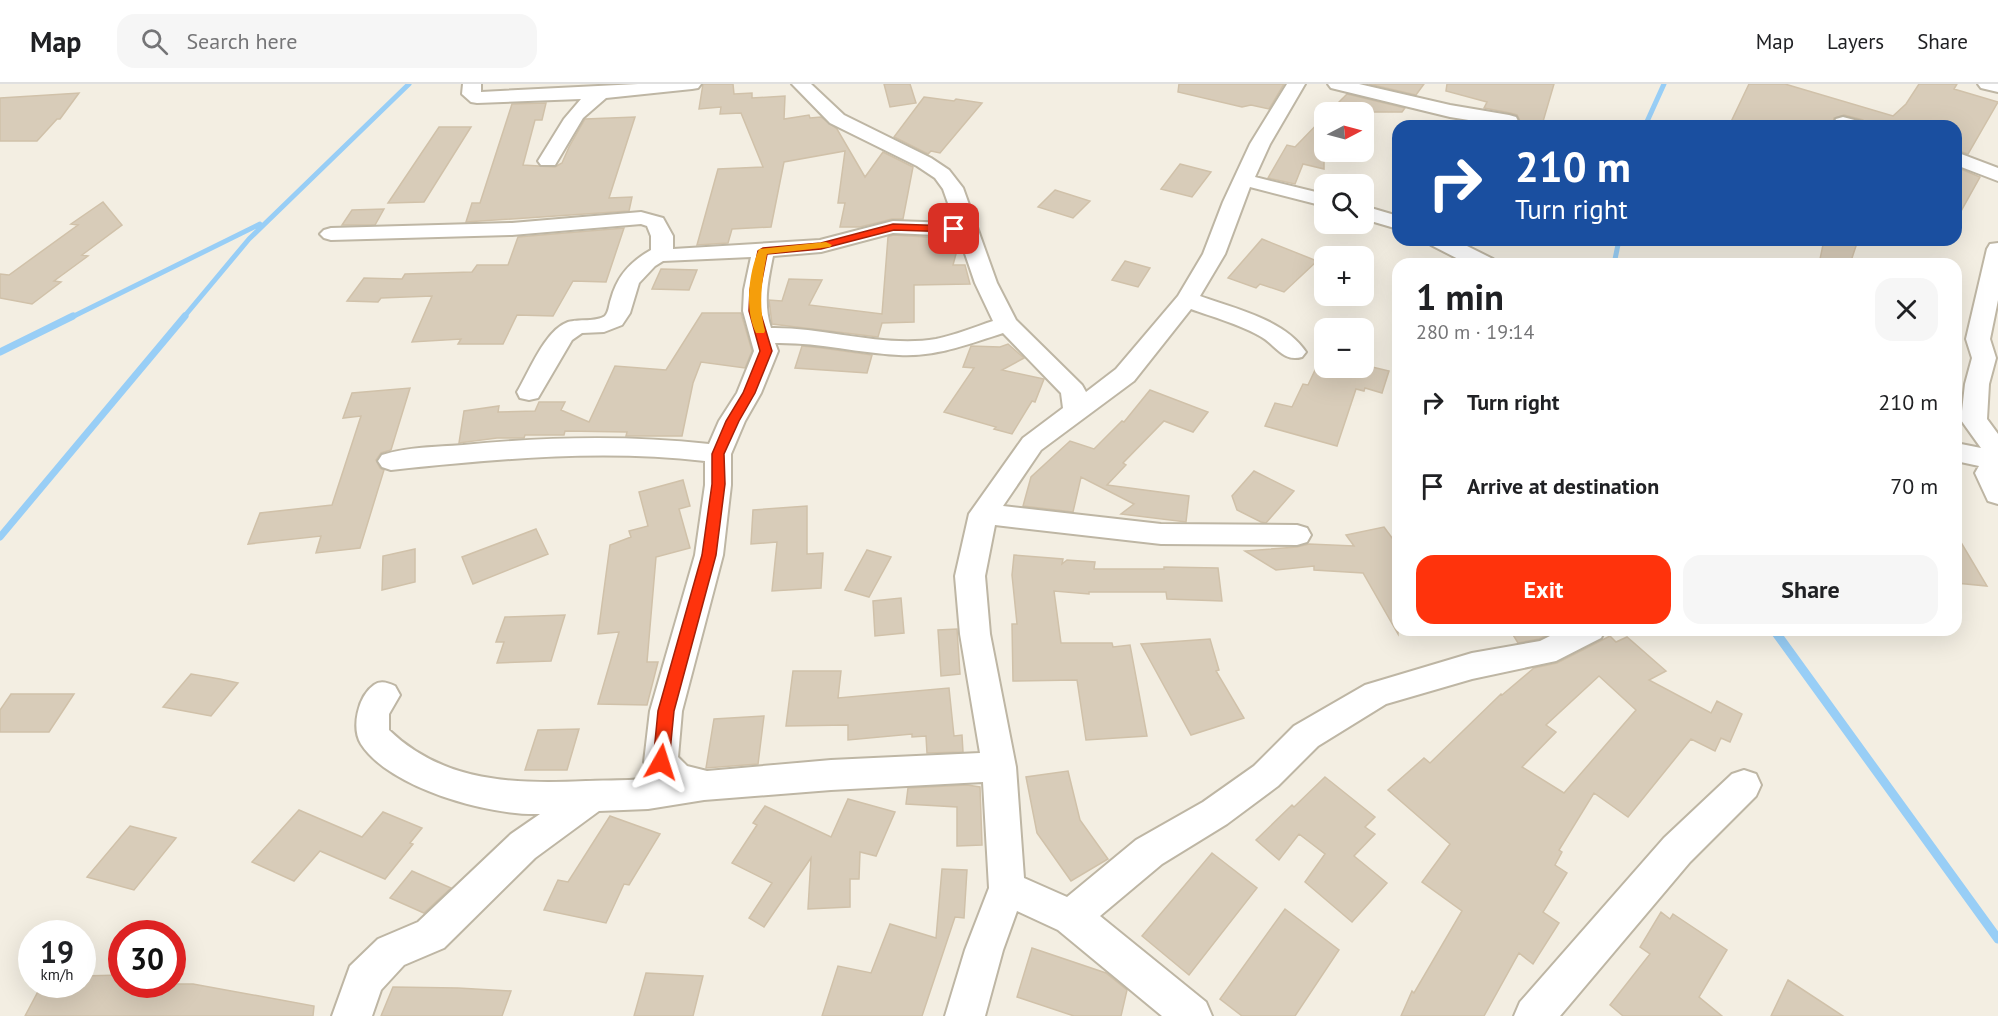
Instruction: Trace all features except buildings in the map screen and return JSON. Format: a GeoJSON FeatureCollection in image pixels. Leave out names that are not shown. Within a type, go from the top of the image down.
{"type":"FeatureCollection","features":[{"type":"Feature","properties":{"kind":"street"},"geometry":{"type":"LineString","coordinates":[[472,84],[471,94],[477,98],[601,93],[638,87],[692,84]]}},
{"type":"Feature","properties":{"kind":"street"},"geometry":{"type":"LineString","coordinates":[[801,84],[837,119],[924,162],[942,174],[953,188],[986,283],[1007,324],[1073,390],[1076,411]]}},
{"type":"Feature","properties":{"kind":"street"},"geometry":{"type":"LineString","coordinates":[[965,1016],[984,950],[1007,888],[999,766],[975,634],[970,576],[983,514],[1032,444],[1125,375],[1187,299],[1214,254],[1260,144],[1286,105],[1296,84]]}},
{"type":"Feature","properties":{"kind":"street"},"geometry":{"type":"LineString","coordinates":[[1337,84],[1450,111],[1503,120]]}},
{"type":"Feature","properties":{"kind":"street"},"geometry":{"type":"LineString","coordinates":[[1987,84],[1998,87]]}},
{"type":"Feature","properties":{"kind":"street"},"geometry":{"type":"LineString","coordinates":[[548,161],[563,134],[581,109],[589,100],[601,93]]}},
{"type":"Feature","properties":{"kind":"street"},"geometry":{"type":"LineString","coordinates":[[1962,160],[1998,175]]}},
{"type":"Feature","properties":{"kind":"street"},"geometry":{"type":"LineString","coordinates":[[1244,180],[1314,198]]}},
{"type":"Feature","properties":{"kind":"street"},"geometry":{"type":"LineString","coordinates":[[1374,216],[1392,222]]}},
{"type":"Feature","properties":{"kind":"street"},"geometry":{"type":"LineString","coordinates":[[331,234],[512,229],[641,218],[656,222],[662,236],[662,252]]}},
{"type":"Feature","properties":{"kind":"street"},"geometry":{"type":"LineString","coordinates":[[662,252],[669,256],[821,246],[893,227],[969,230]]}},
{"type":"Feature","properties":{"kind":"street"},"geometry":{"type":"LineString","coordinates":[[1450,246],[1474,258]]}},
{"type":"Feature","properties":{"kind":"street"},"geometry":{"type":"LineString","coordinates":[[1998,249],[1967,335],[1984,358],[1977,384],[1974,420],[1998,452]]}},
{"type":"Feature","properties":{"kind":"street"},"geometry":{"type":"LineString","coordinates":[[707,786],[677,779],[661,762],[666,711],[709,555],[718,484],[718,454],[732,421],[759,373],[766,351],[754,311],[763,251]]}},
{"type":"Feature","properties":{"kind":"street"},"geometry":{"type":"LineString","coordinates":[[529,392],[551,354],[570,330],[581,326],[601,326],[612,322],[619,314],[624,288],[631,274],[643,262],[662,252]]}},
{"type":"Feature","properties":{"kind":"street"},"geometry":{"type":"LineString","coordinates":[[1187,299],[1268,330],[1294,352]]}},
{"type":"Feature","properties":{"kind":"street"},"geometry":{"type":"LineString","coordinates":[[761,336],[795,335],[900,348],[938,346],[1007,324]]}},
{"type":"Feature","properties":{"kind":"street"},"geometry":{"type":"LineString","coordinates":[[392,462],[534,449],[648,447],[718,454]]}},
{"type":"Feature","properties":{"kind":"street"},"geometry":{"type":"LineString","coordinates":[[1962,453],[1998,461]]}},
{"type":"Feature","properties":{"kind":"street"},"geometry":{"type":"LineString","coordinates":[[1998,469],[1988,473],[1998,494]]}},
{"type":"Feature","properties":{"kind":"street"},"geometry":{"type":"LineString","coordinates":[[983,514],[1161,534],[1297,535]]}},
{"type":"Feature","properties":{"kind":"street"},"geometry":{"type":"LineString","coordinates":[[1071,917],[1149,852],[1215,813],[1266,776],[1306,736],[1376,694],[1472,666],[1545,652],[1578,636]]}},
{"type":"Feature","properties":{"kind":"street"},"geometry":{"type":"LineString","coordinates":[[384,695],[373,712],[373,735],[393,755],[444,782],[483,793],[531,799],[648,794],[707,786],[831,775],[999,766]]}},
{"type":"Feature","properties":{"kind":"street"},"geometry":{"type":"LineString","coordinates":[[1534,1016],[1677,850],[1744,785]]}},
{"type":"Feature","properties":{"kind":"street"},"geometry":{"type":"LineString","coordinates":[[352,1016],[360,997],[363,980],[391,952],[431,935],[523,846],[593,796]]}},
{"type":"Feature","properties":{"kind":"street"},"geometry":{"type":"LineString","coordinates":[[1007,888],[1071,917],[1102,940],[1192,1016]]}},
{"type":"Feature","properties":{"kind":"waterway"},"geometry":{"type":"LineString","coordinates":[[183,318],[249,239],[409,84]]}},
{"type":"Feature","properties":{"kind":"waterway"},"geometry":{"type":"LineString","coordinates":[[1648,120],[1664,84]]}},
{"type":"Feature","properties":{"kind":"waterway"},"geometry":{"type":"LineString","coordinates":[[70,318],[260,224]]}},
{"type":"Feature","properties":{"kind":"waterway"},"geometry":{"type":"LineString","coordinates":[[1615,258],[1618,246]]}},
{"type":"Feature","properties":{"kind":"waterway"},"geometry":{"type":"LineString","coordinates":[[0,352],[73,316]]}},
{"type":"Feature","properties":{"kind":"waterway"},"geometry":{"type":"LineString","coordinates":[[0,537],[185,316]]}},
{"type":"Feature","properties":{"kind":"waterway"},"geometry":{"type":"LineString","coordinates":[[1778,636],[1998,939]]}},
{"type":"Feature","properties":{"kind":"slow traffic"},"geometry":{"type":"LineString","coordinates":[[760,331],[754,311],[755,290],[763,251],[826,245]]}},
{"type":"Feature","properties":{"kind":"route"},"geometry":{"type":"LineString","coordinates":[[661,762],[666,711],[709,555],[718,484],[718,454],[732,421],[759,373],[766,351],[754,311],[755,290],[763,251],[821,246],[893,227],[919,226],[954,229]]}}]}
